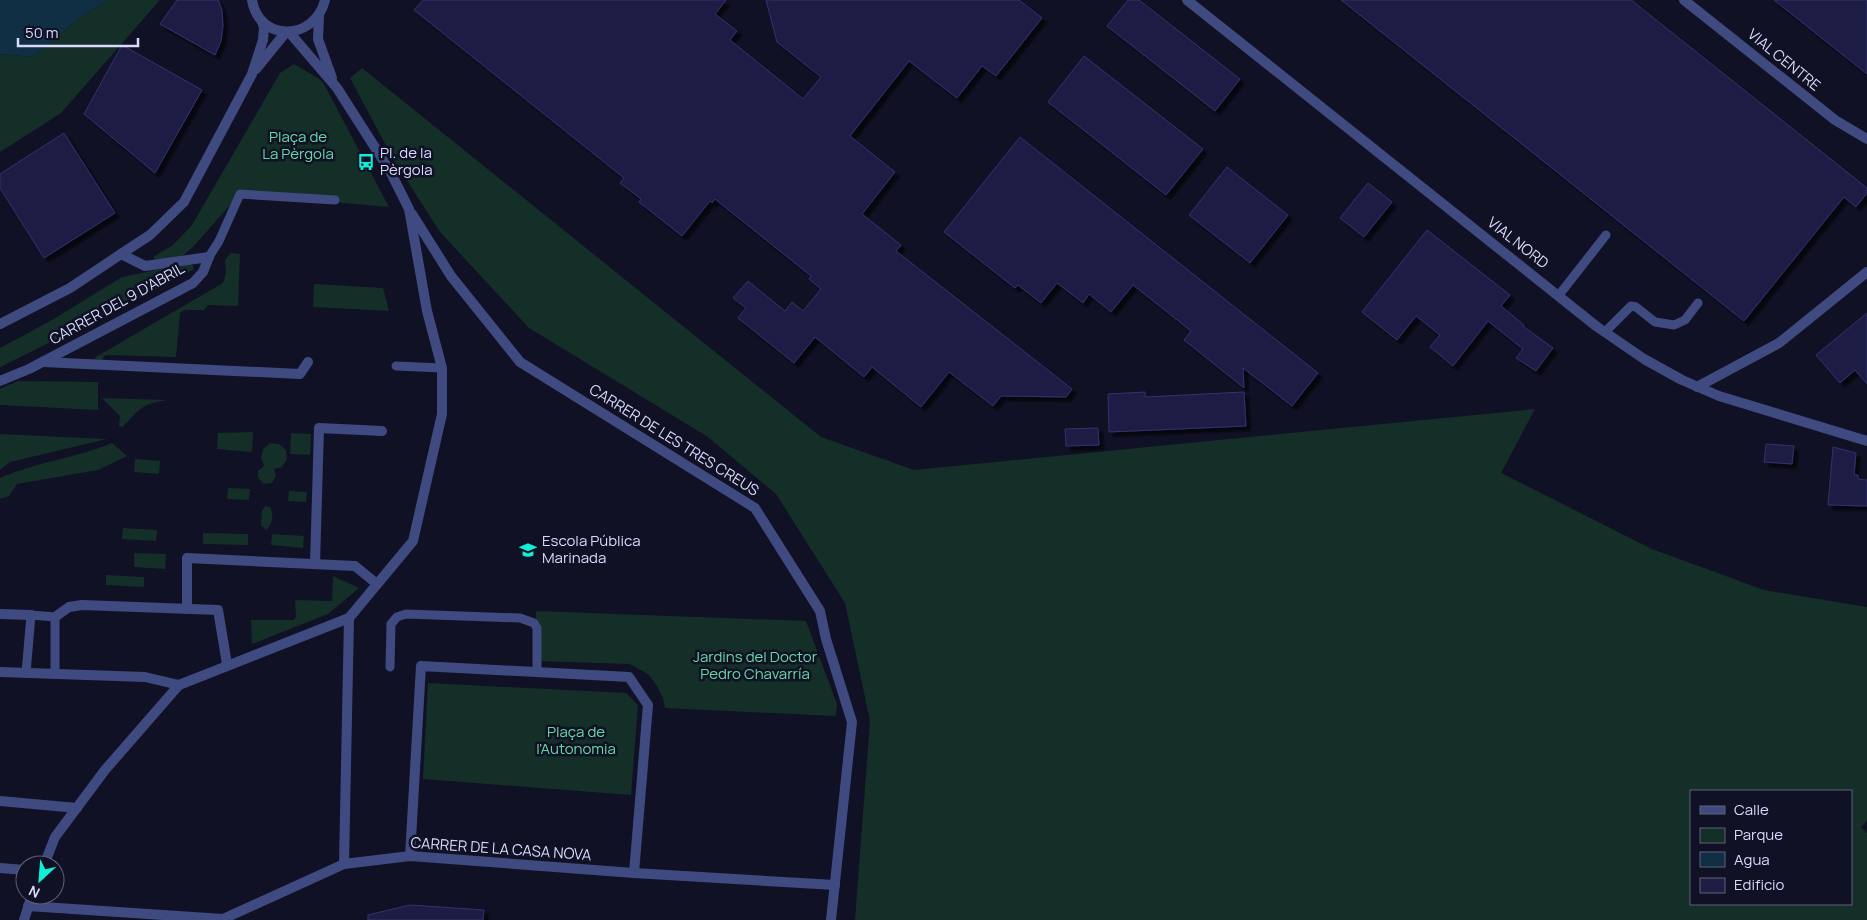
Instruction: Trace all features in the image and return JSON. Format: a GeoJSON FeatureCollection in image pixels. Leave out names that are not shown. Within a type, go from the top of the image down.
{"type":"FeatureCollection","features":[{"type":"Feature","properties":{"kind":"street"},"geometry":{"type":"LineString","coordinates":[[0,324],[70,288],[150,235],[184,202],[252,74],[263,40],[264,28],[254,9],[252,0]]}},
{"type":"Feature","properties":{"kind":"street"},"geometry":{"type":"LineString","coordinates":[[325,0],[319,16],[318,40],[337,88]]}},
{"type":"Feature","properties":{"kind":"street","name":"VIAL NORD"},"geometry":{"type":"LineString","coordinates":[[1187,0],[1605,332],[1644,359],[1697,387],[1719,396],[1867,442]]}},
{"type":"Feature","properties":{"kind":"street","name":"VIAL CENTRE"},"geometry":{"type":"LineString","coordinates":[[1684,0],[1835,120],[1867,139]]}},
{"type":"Feature","properties":{"kind":"street"},"geometry":{"type":"LineString","coordinates":[[262,21],[271,27],[288,32],[303,29],[319,16]]}},
{"type":"Feature","properties":{"kind":"street"},"geometry":{"type":"LineString","coordinates":[[252,74],[288,32]]}},
{"type":"Feature","properties":{"kind":"street"},"geometry":{"type":"LineString","coordinates":[[48,855],[55,837],[105,770],[179,685],[227,664],[349,618],[413,541],[442,414],[442,368],[427,311],[408,209],[390,171],[337,88],[288,32]]}},
{"type":"Feature","properties":{"kind":"street","name":"CARRER DE LES TRES CREUS"},"geometry":{"type":"LineString","coordinates":[[408,209],[452,276],[520,362],[755,508],[820,611],[826,640],[852,722],[831,920]]}},
{"type":"Feature","properties":{"kind":"street"},"geometry":{"type":"LineString","coordinates":[[121,254],[145,266],[209,257]]}},
{"type":"Feature","properties":{"kind":"street","name":"CARRER DEL 9 D'ABRIL"},"geometry":{"type":"LineString","coordinates":[[0,381],[43,362],[193,283],[204,272],[209,257]]}},
{"type":"Feature","properties":{"kind":"street"},"geometry":{"type":"LineString","coordinates":[[1697,387],[1779,343],[1867,272]]}},
{"type":"Feature","properties":{"kind":"street","name":"CARRER DEL 9 D'ABRIL"},"geometry":{"type":"LineString","coordinates":[[43,362],[300,374],[308,362]]}},
{"type":"Feature","properties":{"kind":"street"},"geometry":{"type":"LineString","coordinates":[[314,564],[318,428],[382,431]]}},
{"type":"Feature","properties":{"kind":"street"},"geometry":{"type":"LineString","coordinates":[[186,609],[187,558],[355,566],[377,584]]}},
{"type":"Feature","properties":{"kind":"street"},"geometry":{"type":"LineString","coordinates":[[55,618],[69,607],[82,605],[218,610],[227,664]]}},
{"type":"Feature","properties":{"kind":"street"},"geometry":{"type":"LineString","coordinates":[[0,614],[30,615]]}},
{"type":"Feature","properties":{"kind":"street"},"geometry":{"type":"LineString","coordinates":[[344,864],[349,618]]}},
{"type":"Feature","properties":{"kind":"street"},"geometry":{"type":"LineString","coordinates":[[410,856],[421,666],[629,678],[648,705],[634,873]]}},
{"type":"Feature","properties":{"kind":"street"},"geometry":{"type":"LineString","coordinates":[[0,672],[145,678],[179,685]]}},
{"type":"Feature","properties":{"kind":"street"},"geometry":{"type":"LineString","coordinates":[[0,801],[77,808]]}},
{"type":"Feature","properties":{"kind":"street","name":"CARRER DE LA CASA NOVA"},"geometry":{"type":"LineString","coordinates":[[28,906],[223,919],[344,864],[410,856],[634,873],[835,885]]}},
{"type":"Feature","properties":{"kind":"street"},"geometry":{"type":"LineString","coordinates":[[0,868],[15,869]]}},
{"type":"Feature","properties":{"kind":"street"},"geometry":{"type":"LineString","coordinates":[[24,920],[28,906]]}},
{"type":"Feature","properties":{"kind":"lane","name":"CARRER DEL 9 D'ABRIL"},"geometry":{"type":"LineString","coordinates":[[209,257],[219,241],[240,194],[335,200]]}},
{"type":"Feature","properties":{"kind":"lane"},"geometry":{"type":"LineString","coordinates":[[1559,295],[1606,235]]}},
{"type":"Feature","properties":{"kind":"lane"},"geometry":{"type":"LineString","coordinates":[[1605,332],[1631,306],[1636,307],[1655,322],[1674,325],[1685,320],[1698,304]]}},
{"type":"Feature","properties":{"kind":"lane"},"geometry":{"type":"LineString","coordinates":[[396,366],[442,368]]}},
{"type":"Feature","properties":{"kind":"lane"},"geometry":{"type":"LineString","coordinates":[[390,667],[391,624],[397,617],[406,614],[520,618],[534,623],[537,628],[537,672]]}},
{"type":"Feature","properties":{"kind":"lane"},"geometry":{"type":"LineString","coordinates":[[26,673],[30,615],[55,618],[55,674]]}},
{"type":"Feature","properties":{"kind":"green space"},"geometry":{"type":"Polygon","coordinates":[[[108,0],[160,0],[61,113],[0,152],[0,54],[32,57],[85,14],[108,0]]]}},
{"type":"Feature","properties":{"kind":"green space","name":"Plaça de La Pèrgola"},"geometry":{"type":"Polygon","coordinates":[[[294,64],[318,78],[324,84],[389,207],[240,194],[192,248],[180,258],[158,262],[153,257],[173,245],[192,225],[280,73],[294,64]]]}},
{"type":"Feature","properties":{"kind":"green space"},"geometry":{"type":"Polygon","coordinates":[[[362,68],[821,437],[914,470],[1535,409],[1501,473],[1652,549],[1764,590],[1867,607],[1867,821],[1861,827],[1867,833],[1867,920],[855,920],[870,721],[845,603],[776,494],[708,437],[529,328],[440,232],[393,159],[350,78],[362,68]]]}},
{"type":"Feature","properties":{"kind":"green space"},"geometry":{"type":"Polygon","coordinates":[[[231,253],[240,254],[238,306],[208,305],[204,310],[185,310],[180,313],[176,357],[107,355],[104,356],[102,361],[94,358],[223,283],[226,273],[225,260],[231,253]]]}},
{"type":"Feature","properties":{"kind":"green space"},"geometry":{"type":"Polygon","coordinates":[[[192,264],[194,269],[0,367],[0,348],[52,320],[122,277],[192,264]]]}},
{"type":"Feature","properties":{"kind":"green space"},"geometry":{"type":"Polygon","coordinates":[[[314,284],[383,288],[389,311],[313,307],[314,284]]]}},
{"type":"Feature","properties":{"kind":"green space"},"geometry":{"type":"Polygon","coordinates":[[[18,381],[98,382],[98,410],[0,405],[0,389],[18,381]]]}},
{"type":"Feature","properties":{"kind":"green space"},"geometry":{"type":"Polygon","coordinates":[[[102,398],[167,400],[145,406],[122,427],[119,426],[120,416],[102,398]]]}},
{"type":"Feature","properties":{"kind":"green space"},"geometry":{"type":"Polygon","coordinates":[[[253,432],[252,452],[217,449],[218,433],[253,432]]]}},
{"type":"Feature","properties":{"kind":"green space"},"geometry":{"type":"Polygon","coordinates":[[[291,433],[311,434],[310,455],[290,454],[291,433]]]}},
{"type":"Feature","properties":{"kind":"green space"},"geometry":{"type":"Polygon","coordinates":[[[0,434],[107,439],[10,462],[0,470],[0,434]]]}},
{"type":"Feature","properties":{"kind":"green space"},"geometry":{"type":"Polygon","coordinates":[[[112,443],[127,456],[98,470],[17,484],[9,496],[0,499],[0,478],[112,443]]]}},
{"type":"Feature","properties":{"kind":"green space"},"geometry":{"type":"Polygon","coordinates":[[[270,443],[279,444],[286,450],[287,459],[282,467],[274,469],[276,476],[272,483],[264,484],[258,478],[258,471],[264,466],[261,458],[263,449],[270,443]]]}},
{"type":"Feature","properties":{"kind":"green space"},"geometry":{"type":"Polygon","coordinates":[[[135,459],[160,461],[159,474],[134,472],[135,459]]]}},
{"type":"Feature","properties":{"kind":"green space"},"geometry":{"type":"Polygon","coordinates":[[[228,488],[250,489],[249,500],[227,499],[228,488]]]}},
{"type":"Feature","properties":{"kind":"green space"},"geometry":{"type":"Polygon","coordinates":[[[289,491],[307,492],[306,502],[288,501],[289,491]]]}},
{"type":"Feature","properties":{"kind":"green space"},"geometry":{"type":"Polygon","coordinates":[[[265,506],[270,507],[272,516],[270,525],[266,530],[261,525],[262,511],[265,506]]]}},
{"type":"Feature","properties":{"kind":"green space"},"geometry":{"type":"Polygon","coordinates":[[[123,528],[157,530],[156,541],[122,539],[123,528]]]}},
{"type":"Feature","properties":{"kind":"green space"},"geometry":{"type":"Polygon","coordinates":[[[203,533],[248,534],[248,545],[203,544],[203,533]]]}},
{"type":"Feature","properties":{"kind":"green space"},"geometry":{"type":"Polygon","coordinates":[[[272,534],[304,536],[303,548],[271,545],[272,534]]]}},
{"type":"Feature","properties":{"kind":"green space"},"geometry":{"type":"Polygon","coordinates":[[[134,553],[166,554],[165,569],[134,567],[134,553]]]}},
{"type":"Feature","properties":{"kind":"green space"},"geometry":{"type":"Polygon","coordinates":[[[106,575],[144,577],[144,587],[106,585],[106,575]]]}},
{"type":"Feature","properties":{"kind":"green space"},"geometry":{"type":"Polygon","coordinates":[[[333,576],[359,588],[328,614],[252,644],[251,620],[293,620],[296,617],[295,600],[332,601],[333,576]]]}},
{"type":"Feature","properties":{"kind":"green space","name":"Jardins del Doctor Pedro Chavarría"},"geometry":{"type":"Polygon","coordinates":[[[536,611],[806,621],[837,704],[836,716],[665,708],[663,698],[657,686],[648,674],[630,664],[536,661],[536,611]]]}},
{"type":"Feature","properties":{"kind":"green space","name":"Plaça de l'Autonomia"},"geometry":{"type":"Polygon","coordinates":[[[428,683],[626,693],[638,705],[631,795],[423,779],[428,683]]]}},
{"type":"Feature","properties":{"kind":"water"},"geometry":{"type":"Polygon","coordinates":[[[0,0],[108,0],[85,14],[32,57],[0,54],[0,0]]]}},
{"type":"Feature","properties":{"kind":"building"},"geometry":{"type":"Polygon","coordinates":[[[177,0],[218,0],[222,10],[223,26],[221,41],[215,55],[160,24],[177,0]]]}},
{"type":"Feature","properties":{"kind":"building"},"geometry":{"type":"Polygon","coordinates":[[[423,0],[726,0],[715,14],[737,31],[730,40],[803,99],[821,77],[777,42],[766,0],[1019,0],[1042,18],[996,76],[982,66],[957,98],[909,61],[850,136],[895,172],[862,214],[901,245],[896,251],[1072,389],[1066,397],[1001,396],[993,406],[949,372],[921,407],[872,367],[864,377],[815,337],[794,363],[738,318],[746,308],[733,298],[748,281],[785,311],[792,302],[803,311],[821,289],[809,279],[811,276],[715,199],[712,203],[710,201],[682,236],[639,202],[641,199],[620,183],[624,178],[414,10],[423,0]]]}},
{"type":"Feature","properties":{"kind":"building"},"geometry":{"type":"Polygon","coordinates":[[[1128,0],[1139,0],[1240,79],[1215,111],[1107,26],[1128,0]]]}},
{"type":"Feature","properties":{"kind":"building"},"geometry":{"type":"Polygon","coordinates":[[[1341,0],[1631,0],[1867,188],[1867,193],[1856,207],[1844,197],[1744,321],[1341,0]]]}},
{"type":"Feature","properties":{"kind":"building"},"geometry":{"type":"Polygon","coordinates":[[[1774,0],[1867,0],[1867,74],[1774,0]]]}},
{"type":"Feature","properties":{"kind":"building"},"geometry":{"type":"Polygon","coordinates":[[[122,45],[202,90],[155,173],[84,114],[122,45]]]}},
{"type":"Feature","properties":{"kind":"building"},"geometry":{"type":"Polygon","coordinates":[[[1084,56],[1203,149],[1166,195],[1048,102],[1084,56]]]}},
{"type":"Feature","properties":{"kind":"building"},"geometry":{"type":"Polygon","coordinates":[[[64,133],[115,213],[44,258],[0,188],[0,174],[64,133]]]}},
{"type":"Feature","properties":{"kind":"building"},"geometry":{"type":"Polygon","coordinates":[[[1020,137],[1318,373],[1292,406],[1243,368],[1244,388],[1184,340],[1191,331],[1133,285],[1111,312],[1089,294],[1083,303],[1057,283],[1041,303],[1018,285],[1015,288],[944,232],[1020,137]]]}},
{"type":"Feature","properties":{"kind":"building"},"geometry":{"type":"Polygon","coordinates":[[[1227,167],[1288,215],[1250,263],[1189,215],[1227,167]]]}},
{"type":"Feature","properties":{"kind":"building"},"geometry":{"type":"Polygon","coordinates":[[[1368,183],[1392,202],[1364,237],[1340,218],[1368,183]]]}},
{"type":"Feature","properties":{"kind":"building"},"geometry":{"type":"Polygon","coordinates":[[[1427,230],[1510,295],[1501,306],[1523,326],[1553,348],[1536,371],[1516,358],[1523,349],[1488,321],[1453,366],[1430,347],[1440,335],[1416,316],[1397,340],[1362,312],[1427,230]]]}},
{"type":"Feature","properties":{"kind":"building"},"geometry":{"type":"Polygon","coordinates":[[[1867,313],[1867,384],[1855,370],[1840,383],[1816,355],[1867,313]]]}},
{"type":"Feature","properties":{"kind":"building"},"geometry":{"type":"Polygon","coordinates":[[[1145,392],[1145,397],[1244,392],[1246,426],[1109,432],[1108,394],[1145,392]]]}},
{"type":"Feature","properties":{"kind":"building"},"geometry":{"type":"Polygon","coordinates":[[[1098,428],[1099,445],[1066,446],[1065,429],[1098,428]]]}},
{"type":"Feature","properties":{"kind":"building"},"geometry":{"type":"Polygon","coordinates":[[[1766,444],[1794,446],[1792,464],[1764,462],[1766,444]]]}},
{"type":"Feature","properties":{"kind":"building"},"geometry":{"type":"Polygon","coordinates":[[[1833,447],[1856,453],[1854,475],[1858,475],[1858,479],[1867,480],[1867,506],[1828,505],[1833,447]]]}},
{"type":"Feature","properties":{"kind":"building"},"geometry":{"type":"Polygon","coordinates":[[[410,905],[484,910],[483,920],[368,920],[368,915],[410,905]]]}},
{"type":"Feature","properties":{"kind":"place","name":"Pl. de la Pèrgola"},"geometry":{"type":"Point","coordinates":[366,162]}},
{"type":"Feature","properties":{"kind":"place","name":"Escola Pública Marinada"},"geometry":{"type":"Point","coordinates":[528,550]}}]}
